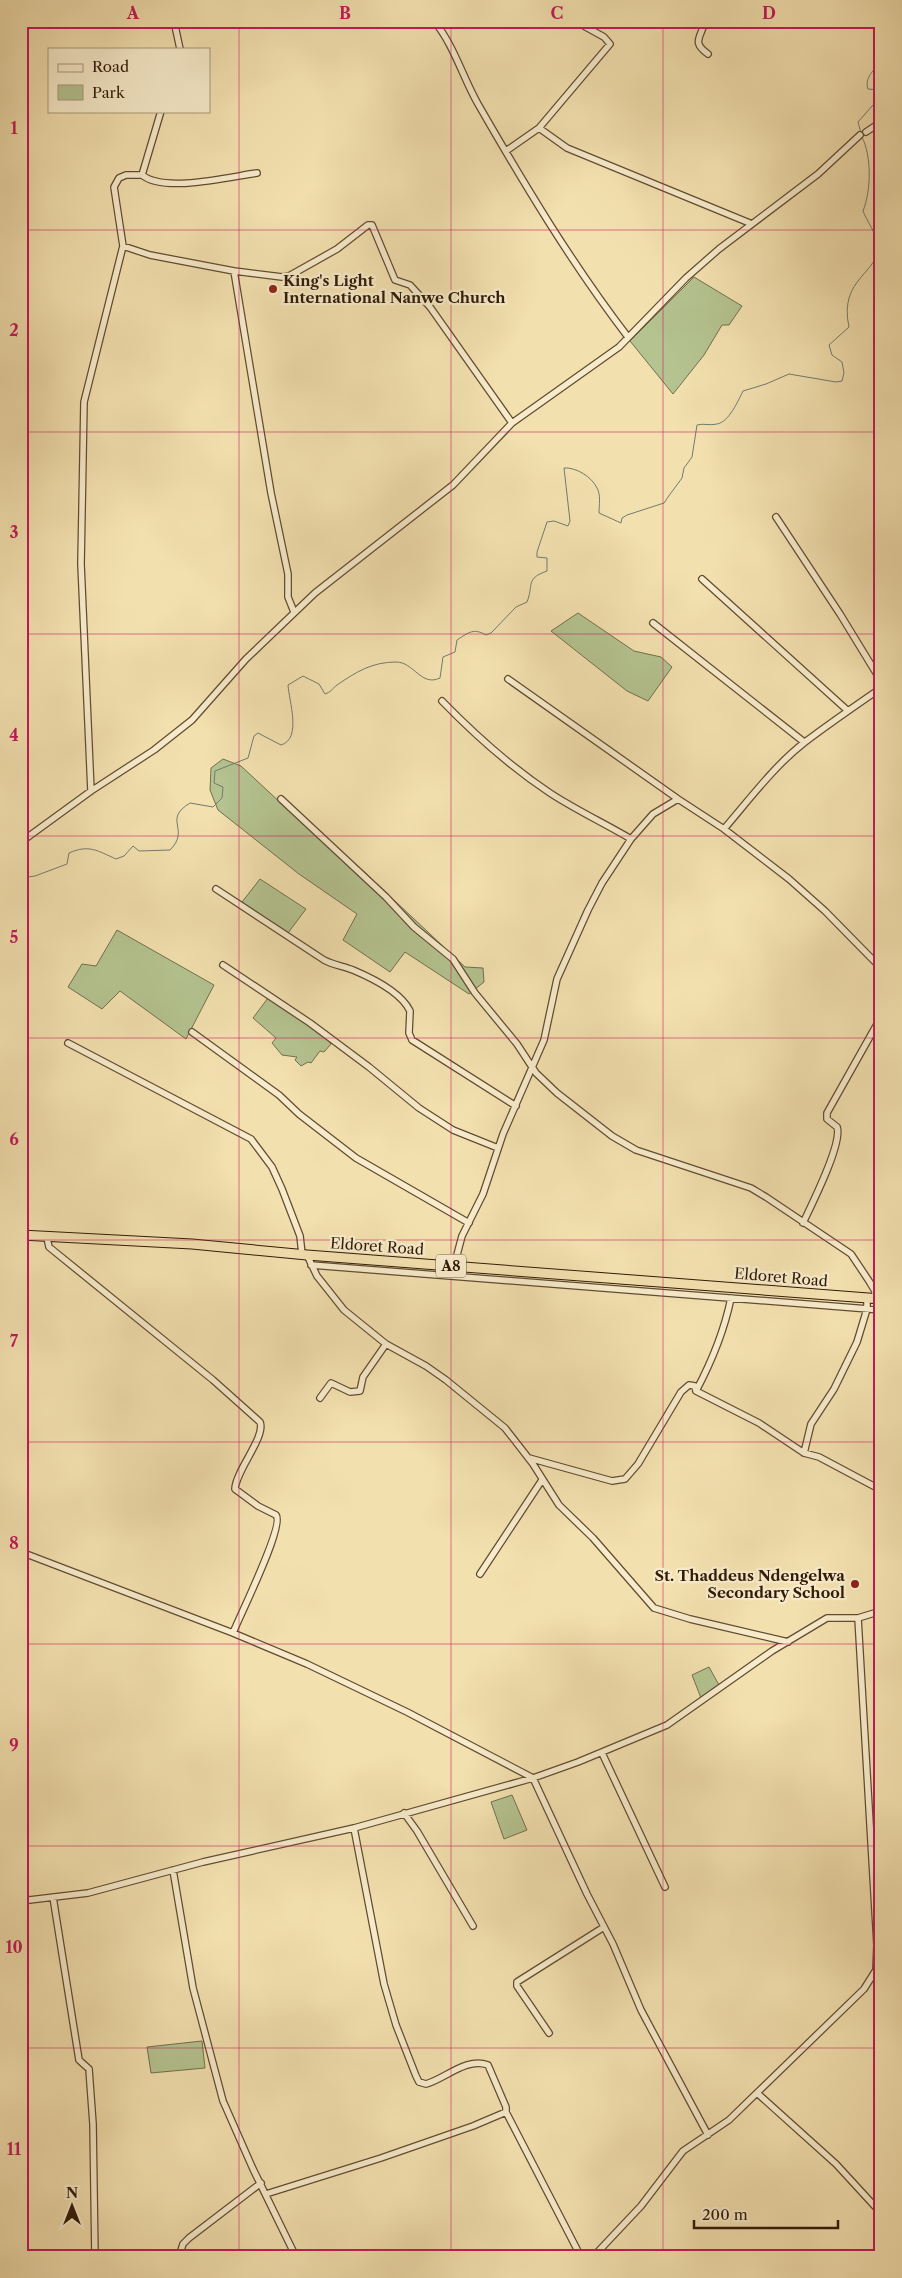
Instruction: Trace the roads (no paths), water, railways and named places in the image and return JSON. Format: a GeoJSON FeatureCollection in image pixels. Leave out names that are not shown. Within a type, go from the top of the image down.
{"type":"FeatureCollection","features":[{"type":"Feature","properties":{"kind":"highway","name":"Eldoret Road"},"geometry":{"type":"LineString","coordinates":[[21,1236],[192,1244],[304,1255],[875,1297]]}},
{"type":"Feature","properties":{"kind":"street"},"geometry":{"type":"LineString","coordinates":[[174,21],[180,48]]}},
{"type":"Feature","properties":{"kind":"street"},"geometry":{"type":"LineString","coordinates":[[434,21],[444,35],[478,104],[551,226],[628,337]]}},
{"type":"Feature","properties":{"kind":"street"},"geometry":{"type":"LineString","coordinates":[[506,151],[539,128],[610,44],[604,37],[575,21]]}},
{"type":"Feature","properties":{"kind":"street"},"geometry":{"type":"LineString","coordinates":[[705,21],[697,44],[699,48],[708,54]]}},
{"type":"Feature","properties":{"kind":"street"},"geometry":{"type":"LineString","coordinates":[[142,174],[161,112]]}},
{"type":"Feature","properties":{"kind":"street"},"geometry":{"type":"LineString","coordinates":[[866,132],[881,122]]}},
{"type":"Feature","properties":{"kind":"street"},"geometry":{"type":"LineString","coordinates":[[539,128],[567,148],[752,224]]}},
{"type":"Feature","properties":{"kind":"street"},"geometry":{"type":"LineString","coordinates":[[21,842],[91,791],[154,750],[192,720],[246,659],[332,578],[453,485],[512,423],[613,352],[686,278],[719,249],[818,174],[860,135]]}},
{"type":"Feature","properties":{"kind":"street"},"geometry":{"type":"LineString","coordinates":[[91,791],[81,564],[84,402],[124,246],[114,187],[119,178],[126,175],[142,174],[148,180],[166,183],[221,179],[257,173]]}},
{"type":"Feature","properties":{"kind":"street"},"geometry":{"type":"LineString","coordinates":[[124,246],[150,255],[234,271],[289,276],[337,248],[368,225],[372,225],[395,280],[410,285],[430,307],[512,423]]}},
{"type":"Feature","properties":{"kind":"street"},"geometry":{"type":"LineString","coordinates":[[234,271],[271,493],[288,574],[288,597],[294,612]]}},
{"type":"Feature","properties":{"kind":"street"},"geometry":{"type":"LineString","coordinates":[[776,517],[840,614],[881,681]]}},
{"type":"Feature","properties":{"kind":"street"},"geometry":{"type":"LineString","coordinates":[[702,580],[847,710]]}},
{"type":"Feature","properties":{"kind":"street"},"geometry":{"type":"LineString","coordinates":[[653,624],[804,742]]}},
{"type":"Feature","properties":{"kind":"street"},"geometry":{"type":"LineString","coordinates":[[508,680],[764,858],[810,897],[881,968]]}},
{"type":"Feature","properties":{"kind":"street"},"geometry":{"type":"LineString","coordinates":[[724,829],[772,774],[804,742],[847,710],[881,688]]}},
{"type":"Feature","properties":{"kind":"street"},"geometry":{"type":"LineString","coordinates":[[442,701],[503,758],[548,791],[631,839]]}},
{"type":"Feature","properties":{"kind":"street"},"geometry":{"type":"LineString","coordinates":[[281,799],[386,897],[414,927],[453,959],[475,994],[516,1044],[532,1068],[557,1093],[624,1144],[662,1160],[751,1188],[851,1254],[875,1297]]}},
{"type":"Feature","properties":{"kind":"street"},"geometry":{"type":"LineString","coordinates":[[454,1266],[462,1236],[488,1181],[498,1148],[522,1087],[544,1040],[558,980],[566,958],[602,883],[631,839],[653,814],[678,799]]}},
{"type":"Feature","properties":{"kind":"street"},"geometry":{"type":"LineString","coordinates":[[216,889],[334,966],[352,969],[396,994],[410,1011],[409,1033],[412,1040],[516,1106]]}},
{"type":"Feature","properties":{"kind":"street"},"geometry":{"type":"LineString","coordinates":[[223,965],[324,1034],[419,1108],[453,1130],[498,1148]]}},
{"type":"Feature","properties":{"kind":"street"},"geometry":{"type":"LineString","coordinates":[[803,1223],[826,1170],[838,1135],[837,1127],[827,1119],[827,1114],[881,1017]]}},
{"type":"Feature","properties":{"kind":"street"},"geometry":{"type":"LineString","coordinates":[[192,1032],[278,1095],[299,1114],[356,1158],[469,1223]]}},
{"type":"Feature","properties":{"kind":"street"},"geometry":{"type":"LineString","coordinates":[[68,1043],[251,1139],[272,1167],[300,1236],[304,1255],[336,1302],[386,1344],[426,1366],[496,1420],[513,1437],[529,1458],[559,1505],[593,1538],[654,1608],[788,1642]]}},
{"type":"Feature","properties":{"kind":"street"},"geometry":{"type":"LineString","coordinates":[[47,1238],[49,1247],[213,1380],[260,1422],[260,1432],[237,1479],[235,1489],[258,1506],[276,1515],[279,1523],[268,1555],[234,1633]]}},
{"type":"Feature","properties":{"kind":"street"},"geometry":{"type":"LineString","coordinates":[[311,1265],[881,1310]]}},
{"type":"Feature","properties":{"kind":"street"},"geometry":{"type":"LineString","coordinates":[[804,1453],[811,1424],[846,1366],[857,1342],[867,1309],[881,1286]]}},
{"type":"Feature","properties":{"kind":"street"},"geometry":{"type":"LineString","coordinates":[[696,1391],[726,1326],[732,1298]]}},
{"type":"Feature","properties":{"kind":"street"},"geometry":{"type":"LineString","coordinates":[[320,1398],[331,1383],[350,1392],[360,1391],[364,1377],[386,1344]]}},
{"type":"Feature","properties":{"kind":"street"},"geometry":{"type":"LineString","coordinates":[[529,1458],[612,1481],[625,1479],[638,1464],[683,1388],[691,1385],[695,1386],[696,1391],[759,1422],[804,1453],[820,1457],[881,1490]]}},
{"type":"Feature","properties":{"kind":"street"},"geometry":{"type":"LineString","coordinates":[[480,1574],[542,1480]]}},
{"type":"Feature","properties":{"kind":"street"},"geometry":{"type":"LineString","coordinates":[[21,1552],[234,1633],[307,1664],[407,1712],[533,1778],[604,1926],[641,2010],[708,2135]]}},
{"type":"Feature","properties":{"kind":"street"},"geometry":{"type":"LineString","coordinates":[[21,1901],[88,1893],[173,1870],[354,1828],[533,1778],[602,1753],[667,1725],[788,1642],[827,1618],[858,1618],[881,1611]]}},
{"type":"Feature","properties":{"kind":"street"},"geometry":{"type":"LineString","coordinates":[[593,2257],[641,2206],[683,2151],[729,2120],[850,2003],[874,1976],[877,1958],[878,1900],[858,1618]]}},
{"type":"Feature","properties":{"kind":"street"},"geometry":{"type":"LineString","coordinates":[[602,1753],[665,1887]]}},
{"type":"Feature","properties":{"kind":"street"},"geometry":{"type":"LineString","coordinates":[[404,1813],[429,1850],[472,1926]]}},
{"type":"Feature","properties":{"kind":"street"},"geometry":{"type":"LineString","coordinates":[[354,1828],[384,1984],[396,2025],[419,2082],[426,2084],[461,2067],[483,2063],[488,2065],[506,2107],[506,2112],[581,2257]]}},
{"type":"Feature","properties":{"kind":"street"},"geometry":{"type":"LineString","coordinates":[[173,1870],[193,1988],[223,2101],[296,2257]]}},
{"type":"Feature","properties":{"kind":"street"},"geometry":{"type":"LineString","coordinates":[[53,1897],[79,2060],[89,2069],[93,2124],[95,2257]]}},
{"type":"Feature","properties":{"kind":"street"},"geometry":{"type":"LineString","coordinates":[[549,2033],[517,1986],[517,1982],[604,1926]]}},
{"type":"Feature","properties":{"kind":"street"},"geometry":{"type":"LineString","coordinates":[[757,2092],[836,2164],[881,2212]]}},
{"type":"Feature","properties":{"kind":"street"},"geometry":{"type":"LineString","coordinates":[[266,2194],[381,2158],[473,2126],[506,2112]]}},
{"type":"Feature","properties":{"kind":"street"},"geometry":{"type":"LineString","coordinates":[[179,2257],[183,2244],[189,2238],[261,2184]]}},
{"type":"Feature","properties":{"kind":"waterway"},"geometry":{"type":"LineString","coordinates":[[881,62],[870,74],[867,81],[868,89],[879,90],[881,93]]}},
{"type":"Feature","properties":{"kind":"waterway"},"geometry":{"type":"LineString","coordinates":[[861,133],[858,122],[881,96]]}},
{"type":"Feature","properties":{"kind":"waterway"},"geometry":{"type":"LineString","coordinates":[[21,878],[35,876],[67,864],[69,853],[76,850],[93,850],[116,859],[124,856],[133,846],[139,851],[170,850],[176,843],[178,836],[177,820],[182,809],[190,803],[213,807],[222,798],[223,787],[214,783],[215,771],[248,758],[254,736],[258,733],[281,745],[287,741],[293,728],[288,685],[303,676],[319,684],[325,694],[358,672],[387,662],[402,663],[428,679],[440,678],[443,657],[455,652],[457,640],[475,631],[486,635],[491,633],[516,607],[527,602],[531,583],[536,577],[547,571],[547,558],[537,557],[547,522],[554,521],[568,526],[570,521],[564,468],[574,469],[588,477],[595,484],[599,494],[599,513],[621,523],[622,518],[627,515],[664,503],[682,478],[684,468],[692,457],[697,425],[714,425],[721,422],[733,411],[743,391],[789,374],[836,382],[842,381],[844,373],[842,362],[832,355],[829,345],[849,327],[847,310],[849,297],[854,287],[873,262],[877,253],[878,243],[863,211],[868,194],[869,164],[868,154],[862,137]]}},
{"type":"Feature","properties":{"kind":"place","name":"King's Light International Nanwe Church"},"geometry":{"type":"Point","coordinates":[273,289]}},
{"type":"Feature","properties":{"kind":"place","name":"St. Thaddeus Ndengelwa Secondary School"},"geometry":{"type":"Point","coordinates":[855,1584]}}]}
